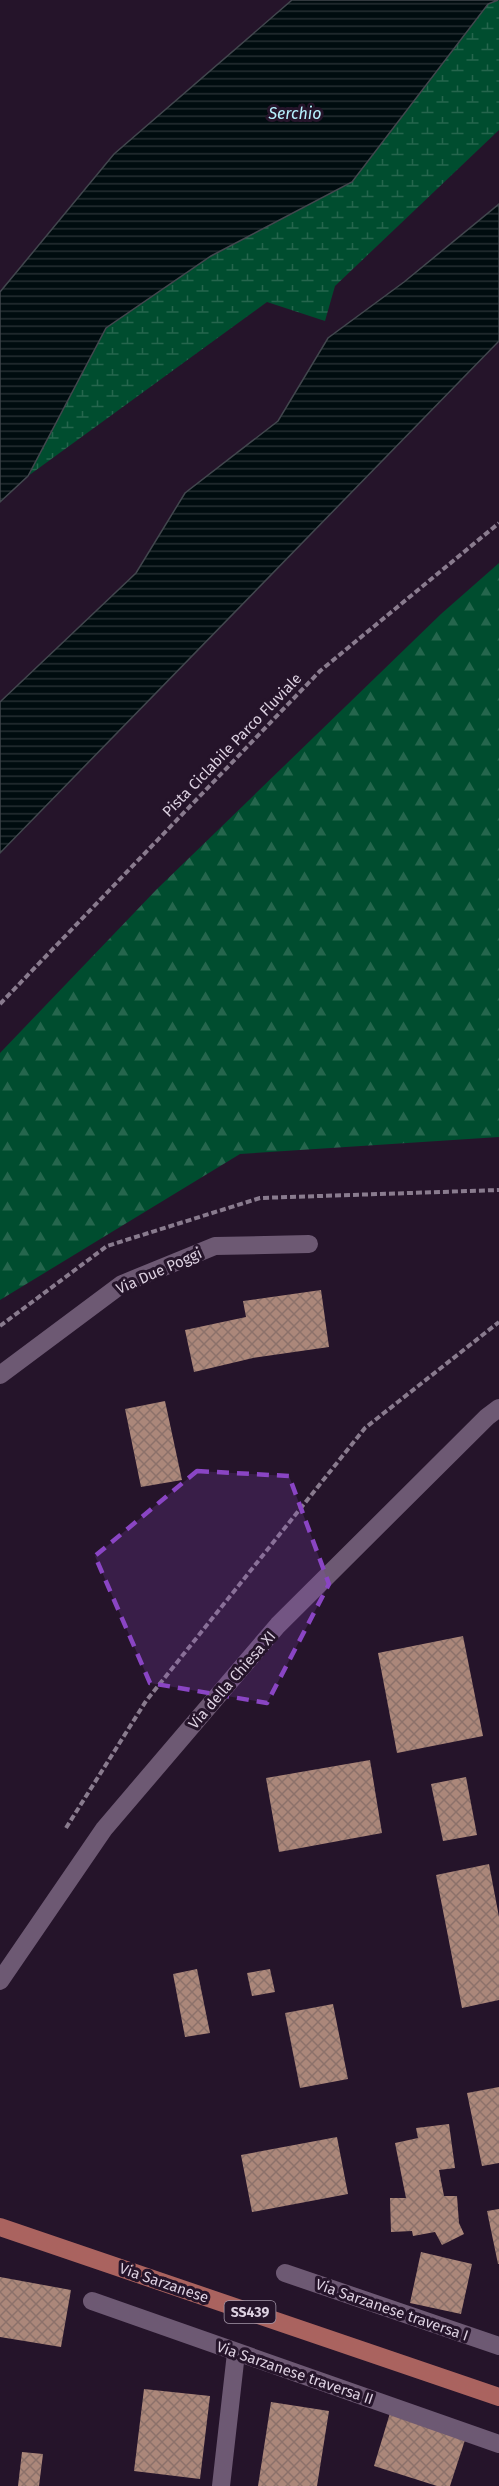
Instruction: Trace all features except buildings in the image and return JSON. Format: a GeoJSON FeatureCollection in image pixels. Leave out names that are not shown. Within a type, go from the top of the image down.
{"type":"FeatureCollection","features":[{"type":"Feature","properties":{"kind":"main road","name":"Via Sarzanese"},"geometry":{"type":"LineString","coordinates":[[0,2227],[499,2397]]}},
{"type":"Feature","properties":{"kind":"street","name":"Via Due Poggi"},"geometry":{"type":"LineString","coordinates":[[0,1375],[122,1284],[215,1246],[309,1244]]}},
{"type":"Feature","properties":{"kind":"street","name":"Via della Chiesa XI"},"geometry":{"type":"LineString","coordinates":[[0,1981],[104,1829],[278,1626],[487,1417],[499,1408]]}},
{"type":"Feature","properties":{"kind":"street","name":"Via Sarzanese traversa I"},"geometry":{"type":"LineString","coordinates":[[285,2273],[499,2346]]}},
{"type":"Feature","properties":{"kind":"street","name":"Via Sarzanese traversa II"},"geometry":{"type":"LineString","coordinates":[[92,2301],[499,2444]]}},
{"type":"Feature","properties":{"kind":"street"},"geometry":{"type":"LineString","coordinates":[[221,2486],[236,2353]]}},
{"type":"Feature","properties":{"kind":"path","name":"Pista Ciclabile Parco Fluviale"},"geometry":{"type":"LineString","coordinates":[[0,1004],[320,671],[499,523]]}},
{"type":"Feature","properties":{"kind":"path"},"geometry":{"type":"LineString","coordinates":[[63,1832],[146,1701],[365,1428],[499,1322]]}},
{"type":"Feature","properties":{"kind":"highlighted area"},"geometry":{"type":"Polygon","coordinates":[[[197,1471],[289,1476],[329,1584],[267,1703],[150,1683],[95,1556],[197,1471]]]}},
{"type":"Feature","properties":{"kind":"green space"},"geometry":{"type":"Polygon","coordinates":[[[499,0],[499,130],[335,286],[325,321],[267,302],[28,476],[106,328],[211,256],[488,4],[499,0]]]}},
{"type":"Feature","properties":{"kind":"green space"},"geometry":{"type":"Polygon","coordinates":[[[499,563],[499,1137],[240,1154],[0,1300],[0,1053],[157,889],[441,614],[499,563]]]}},
{"type":"Feature","properties":{"kind":"water","name":"Serchio"},"geometry":{"type":"Polygon","coordinates":[[[292,0],[498,0],[488,4],[352,182],[211,256],[106,328],[28,476],[0,502],[0,292],[114,154],[292,0]]]}},
{"type":"Feature","properties":{"kind":"water"},"geometry":{"type":"Polygon","coordinates":[[[499,204],[499,341],[0,853],[0,702],[136,573],[185,493],[278,421],[328,338],[404,282],[499,204]]]}}]}
